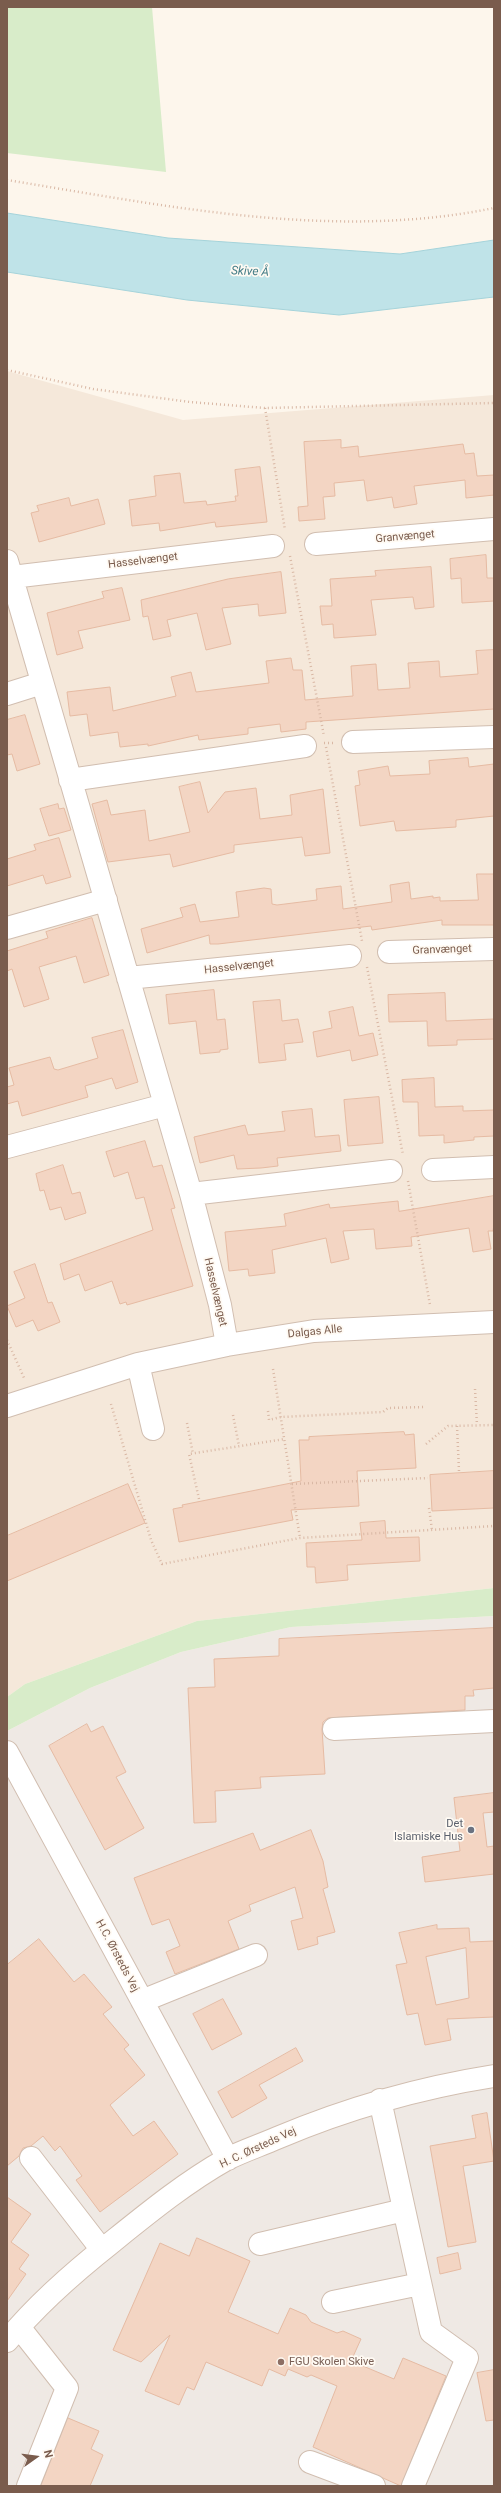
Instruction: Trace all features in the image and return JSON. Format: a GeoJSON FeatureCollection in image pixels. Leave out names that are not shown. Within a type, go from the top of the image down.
{"type":"FeatureCollection","features":[{"type":"Feature","properties":{"kind":"street","name":"Granvænget"},"geometry":{"type":"LineString","coordinates":[[316,544],[494,529]]}},
{"type":"Feature","properties":{"kind":"street","name":"Hasselvænget"},"geometry":{"type":"LineString","coordinates":[[227,1344],[220,1305],[191,1194],[9,569],[283,545]]}},
{"type":"Feature","properties":{"kind":"street"},"geometry":{"type":"LineString","coordinates":[[7,694],[42,683]]}},
{"type":"Feature","properties":{"kind":"street"},"geometry":{"type":"LineString","coordinates":[[353,742],[494,737]]}},
{"type":"Feature","properties":{"kind":"street"},"geometry":{"type":"LineString","coordinates":[[70,780],[315,745]]}},
{"type":"Feature","properties":{"kind":"street"},"geometry":{"type":"LineString","coordinates":[[7,928],[106,900]]}},
{"type":"Feature","properties":{"kind":"street","name":"Granvænget"},"geometry":{"type":"LineString","coordinates":[[389,952],[494,949]]}},
{"type":"Feature","properties":{"kind":"street","name":"Hasselvænget"},"geometry":{"type":"LineString","coordinates":[[128,978],[360,954]]}},
{"type":"Feature","properties":{"kind":"street"},"geometry":{"type":"LineString","coordinates":[[7,1147],[165,1105]]}},
{"type":"Feature","properties":{"kind":"street"},"geometry":{"type":"LineString","coordinates":[[432,1170],[494,1167]]}},
{"type":"Feature","properties":{"kind":"street"},"geometry":{"type":"LineString","coordinates":[[191,1194],[401,1170]]}},
{"type":"Feature","properties":{"kind":"street","name":"Dalgas Alle"},"geometry":{"type":"LineString","coordinates":[[7,1406],[32,1396],[138,1364],[227,1344],[314,1331],[494,1322]]}},
{"type":"Feature","properties":{"kind":"street"},"geometry":{"type":"LineString","coordinates":[[138,1364],[153,1429]]}},
{"type":"Feature","properties":{"kind":"street"},"geometry":{"type":"LineString","coordinates":[[334,1730],[494,1721]]}},
{"type":"Feature","properties":{"kind":"street","name":"H.C. Ørsteds Vej"},"geometry":{"type":"LineString","coordinates":[[7,1752],[228,2159]]}},
{"type":"Feature","properties":{"kind":"street"},"geometry":{"type":"LineString","coordinates":[[142,2001],[256,1955]]}},
{"type":"Feature","properties":{"kind":"street","name":"H. C. Ørsteds Vej"},"geometry":{"type":"LineString","coordinates":[[13,2334],[78,2269],[152,2210],[228,2159],[301,2128],[380,2100],[436,2085],[494,2076]]}},
{"type":"Feature","properties":{"kind":"street"},"geometry":{"type":"LineString","coordinates":[[380,2100],[431,2332],[467,2358],[413,2486]]}},
{"type":"Feature","properties":{"kind":"street"},"geometry":{"type":"LineString","coordinates":[[31,2158],[102,2250]]}},
{"type":"Feature","properties":{"kind":"street"},"geometry":{"type":"LineString","coordinates":[[260,2244],[404,2210]]}},
{"type":"Feature","properties":{"kind":"street"},"geometry":{"type":"LineString","coordinates":[[333,2302],[420,2284]]}},
{"type":"Feature","properties":{"kind":"street"},"geometry":{"type":"LineString","coordinates":[[13,2334],[67,2388],[28,2486]]}},
{"type":"Feature","properties":{"kind":"street"},"geometry":{"type":"LineString","coordinates":[[310,2462],[374,2486]]}},
{"type":"Feature","properties":{"kind":"path"},"geometry":{"type":"LineString","coordinates":[[7,180],[210,213],[363,222],[450,217],[494,208]]}},
{"type":"Feature","properties":{"kind":"path"},"geometry":{"type":"LineString","coordinates":[[7,370],[101,390],[190,402],[265,408],[494,402]]}},
{"type":"Feature","properties":{"kind":"path"},"geometry":{"type":"LineString","coordinates":[[265,408],[283,545],[315,745],[360,954],[401,1170],[433,1325]]}},
{"type":"Feature","properties":{"kind":"path"},"geometry":{"type":"LineString","coordinates":[[315,745],[353,742]]}},
{"type":"Feature","properties":{"kind":"path"},"geometry":{"type":"LineString","coordinates":[[7,1340],[32,1396]]}},
{"type":"Feature","properties":{"kind":"path"},"geometry":{"type":"LineString","coordinates":[[273,1369],[300,1538]]}},
{"type":"Feature","properties":{"kind":"path"},"geometry":{"type":"LineString","coordinates":[[475,1389],[477,1425]]}},
{"type":"Feature","properties":{"kind":"path"},"geometry":{"type":"LineString","coordinates":[[112,1404],[151,1540],[162,1564],[300,1538],[494,1526]]}},
{"type":"Feature","properties":{"kind":"path"},"geometry":{"type":"LineString","coordinates":[[268,1411],[269,1420],[281,1417],[384,1412],[388,1408],[424,1407]]}},
{"type":"Feature","properties":{"kind":"path"},"geometry":{"type":"LineString","coordinates":[[233,1415],[239,1446]]}},
{"type":"Feature","properties":{"kind":"path"},"geometry":{"type":"LineString","coordinates":[[187,1424],[193,1454]]}},
{"type":"Feature","properties":{"kind":"path"},"geometry":{"type":"LineString","coordinates":[[426,1444],[448,1426],[494,1424]]}},
{"type":"Feature","properties":{"kind":"path"},"geometry":{"type":"LineString","coordinates":[[457,1426],[459,1471]]}},
{"type":"Feature","properties":{"kind":"path"},"geometry":{"type":"LineString","coordinates":[[199,1499],[189,1454],[285,1439]]}},
{"type":"Feature","properties":{"kind":"path"},"geometry":{"type":"LineString","coordinates":[[292,1484],[428,1478]]}},
{"type":"Feature","properties":{"kind":"path"},"geometry":{"type":"LineString","coordinates":[[429,1508],[432,1530]]}},
{"type":"Feature","properties":{"kind":"shaded area"},"geometry":{"type":"Polygon","coordinates":[[[7,371],[183,420],[494,395],[494,1588],[197,1621],[25,1684],[7,1697],[7,371]]]}},
{"type":"Feature","properties":{"kind":"shaded area"},"geometry":{"type":"Polygon","coordinates":[[[494,1616],[494,2486],[7,2486],[7,1731],[90,1688],[181,1652],[291,1627],[494,1616]]]}},
{"type":"Feature","properties":{"kind":"green space"},"geometry":{"type":"Polygon","coordinates":[[[7,7],[152,7],[166,172],[7,153],[7,7]]]}},
{"type":"Feature","properties":{"kind":"green space"},"geometry":{"type":"Polygon","coordinates":[[[494,1588],[494,1616],[291,1627],[181,1652],[90,1688],[7,1731],[7,1697],[25,1684],[197,1621],[494,1588]]]}},
{"type":"Feature","properties":{"kind":"water","name":"Skive Å"},"geometry":{"type":"Polygon","coordinates":[[[7,213],[168,238],[400,254],[494,240],[494,297],[339,315],[187,300],[7,272],[7,213]]]}},
{"type":"Feature","properties":{"kind":"building"},"geometry":{"type":"Polygon","coordinates":[[[341,440],[341,448],[358,446],[359,457],[463,444],[465,454],[474,453],[477,476],[494,475],[494,495],[466,498],[465,480],[414,486],[417,504],[394,508],[392,497],[367,501],[364,480],[334,483],[335,496],[323,497],[325,519],[299,521],[298,507],[308,506],[304,442],[341,440]]]}},
{"type":"Feature","properties":{"kind":"building"},"geometry":{"type":"Polygon","coordinates":[[[260,467],[267,522],[216,527],[215,522],[160,531],[159,523],[132,526],[129,500],[156,496],[154,476],[180,473],[184,503],[206,501],[207,505],[236,501],[235,496],[238,496],[235,470],[260,467]]]}},
{"type":"Feature","properties":{"kind":"building"},"geometry":{"type":"Polygon","coordinates":[[[69,498],[71,506],[98,499],[105,524],[39,542],[31,513],[39,511],[37,506],[69,498]]]}},
{"type":"Feature","properties":{"kind":"building"},"geometry":{"type":"Polygon","coordinates":[[[486,555],[487,578],[494,578],[494,601],[462,603],[461,578],[451,579],[450,559],[486,555]]]}},
{"type":"Feature","properties":{"kind":"building"},"geometry":{"type":"Polygon","coordinates":[[[431,567],[434,607],[415,609],[413,597],[371,600],[376,635],[334,638],[333,624],[322,625],[320,606],[332,606],[330,579],[376,576],[375,571],[431,567]]]}},
{"type":"Feature","properties":{"kind":"building"},"geometry":{"type":"Polygon","coordinates":[[[281,572],[286,613],[259,616],[258,604],[222,608],[231,644],[206,650],[197,613],[167,620],[171,636],[153,640],[148,616],[143,617],[141,600],[228,579],[281,572]]]}},
{"type":"Feature","properties":{"kind":"building"},"geometry":{"type":"Polygon","coordinates":[[[122,588],[130,620],[78,631],[83,648],[57,655],[47,613],[104,598],[102,592],[122,588]]]}},
{"type":"Feature","properties":{"kind":"building"},"geometry":{"type":"Polygon","coordinates":[[[494,650],[494,709],[306,722],[306,729],[281,732],[280,724],[248,728],[248,734],[199,740],[198,735],[148,746],[148,744],[120,747],[118,732],[90,736],[87,714],[70,716],[67,692],[110,687],[113,711],[176,696],[171,677],[191,672],[196,692],[269,683],[266,661],[291,658],[293,670],[302,670],[305,700],[353,696],[351,666],[376,664],[378,690],[410,688],[408,663],[439,661],[440,677],[478,674],[476,651],[494,650]]]}},
{"type":"Feature","properties":{"kind":"building"},"geometry":{"type":"Polygon","coordinates":[[[25,715],[40,764],[17,771],[12,754],[7,755],[7,720],[25,715]]]}},
{"type":"Feature","properties":{"kind":"building"},"geometry":{"type":"Polygon","coordinates":[[[468,758],[469,767],[494,764],[494,816],[456,820],[456,827],[396,831],[394,821],[360,826],[355,786],[360,785],[358,771],[388,766],[390,776],[430,774],[429,761],[468,758]]]}},
{"type":"Feature","properties":{"kind":"building"},"geometry":{"type":"Polygon","coordinates":[[[200,782],[208,813],[225,792],[256,788],[260,819],[292,815],[290,795],[323,789],[330,853],[305,856],[302,837],[234,845],[234,852],[173,867],[170,854],[108,862],[92,804],[107,800],[111,815],[145,810],[149,841],[190,832],[179,787],[200,782]]]}},
{"type":"Feature","properties":{"kind":"building"},"geometry":{"type":"Polygon","coordinates":[[[58,804],[59,809],[64,808],[71,830],[49,836],[40,809],[58,804]]]}},
{"type":"Feature","properties":{"kind":"building"},"geometry":{"type":"Polygon","coordinates":[[[59,838],[71,877],[46,884],[43,875],[7,886],[7,859],[36,850],[34,845],[59,838]]]}},
{"type":"Feature","properties":{"kind":"building"},"geometry":{"type":"Polygon","coordinates":[[[477,874],[494,874],[494,925],[442,925],[442,920],[372,930],[371,926],[218,944],[210,944],[209,935],[147,953],[141,929],[183,917],[180,908],[195,904],[200,922],[239,917],[236,892],[264,888],[271,889],[272,904],[277,905],[317,900],[316,889],[341,886],[343,909],[392,902],[390,885],[409,882],[411,899],[433,896],[433,898],[440,897],[440,901],[478,900],[477,874]]]}},
{"type":"Feature","properties":{"kind":"building"},"geometry":{"type":"Polygon","coordinates":[[[92,918],[109,975],[84,983],[76,956],[39,967],[49,999],[24,1007],[12,969],[7,971],[7,951],[48,938],[46,932],[92,918]]]}},
{"type":"Feature","properties":{"kind":"building"},"geometry":{"type":"Polygon","coordinates":[[[214,990],[217,1020],[225,1019],[228,1049],[220,1050],[220,1052],[200,1054],[196,1021],[169,1024],[166,995],[214,990]]]}},
{"type":"Feature","properties":{"kind":"building"},"geometry":{"type":"Polygon","coordinates":[[[445,993],[446,1021],[494,1019],[494,1039],[457,1040],[457,1045],[428,1046],[427,1021],[389,1022],[388,995],[445,993]]]}},
{"type":"Feature","properties":{"kind":"building"},"geometry":{"type":"Polygon","coordinates":[[[280,1000],[282,1021],[298,1019],[303,1042],[284,1044],[286,1060],[259,1063],[253,1002],[280,1000]]]}},
{"type":"Feature","properties":{"kind":"building"},"geometry":{"type":"Polygon","coordinates":[[[353,1007],[359,1036],[373,1033],[378,1055],[352,1061],[350,1050],[317,1057],[313,1032],[332,1028],[329,1012],[353,1007]]]}},
{"type":"Feature","properties":{"kind":"building"},"geometry":{"type":"Polygon","coordinates":[[[123,1030],[138,1082],[116,1089],[112,1078],[85,1086],[88,1097],[22,1116],[18,1101],[7,1104],[7,1087],[14,1085],[9,1068],[50,1057],[54,1069],[58,1070],[98,1058],[92,1038],[123,1030]]]}},
{"type":"Feature","properties":{"kind":"building"},"geometry":{"type":"Polygon","coordinates":[[[434,1078],[435,1107],[463,1106],[463,1111],[494,1110],[494,1136],[474,1137],[474,1140],[444,1143],[444,1135],[419,1136],[418,1102],[403,1102],[402,1080],[434,1078]]]}},
{"type":"Feature","properties":{"kind":"building"},"geometry":{"type":"Polygon","coordinates":[[[379,1097],[383,1143],[348,1146],[344,1100],[379,1097]]]}},
{"type":"Feature","properties":{"kind":"building"},"geometry":{"type":"Polygon","coordinates":[[[312,1109],[315,1137],[339,1135],[341,1151],[277,1158],[278,1166],[261,1168],[237,1169],[234,1155],[200,1163],[194,1137],[245,1125],[248,1135],[285,1131],[282,1112],[312,1109]]]}},
{"type":"Feature","properties":{"kind":"building"},"geometry":{"type":"Polygon","coordinates":[[[145,1141],[153,1167],[162,1165],[175,1208],[171,1209],[193,1286],[127,1305],[126,1302],[120,1304],[112,1281],[85,1291],[79,1274],[64,1280],[60,1264],[153,1230],[144,1197],[136,1199],[128,1172],[114,1177],[106,1152],[145,1141]]]}},
{"type":"Feature","properties":{"kind":"building"},"geometry":{"type":"Polygon","coordinates":[[[63,1165],[72,1194],[80,1192],[86,1213],[65,1220],[61,1207],[50,1210],[44,1190],[40,1191],[36,1174],[63,1165]]]}},
{"type":"Feature","properties":{"kind":"building"},"geometry":{"type":"Polygon","coordinates":[[[494,1196],[493,1231],[488,1231],[491,1249],[473,1252],[469,1228],[411,1237],[412,1246],[376,1249],[374,1229],[343,1231],[349,1259],[331,1263],[326,1238],[272,1250],[275,1273],[249,1276],[248,1269],[229,1271],[225,1232],[286,1226],[284,1214],[329,1204],[330,1208],[398,1201],[399,1211],[494,1196]]]}},
{"type":"Feature","properties":{"kind":"building"},"geometry":{"type":"Polygon","coordinates":[[[35,1264],[48,1303],[52,1302],[60,1322],[38,1331],[33,1320],[16,1327],[7,1306],[25,1298],[14,1272],[35,1264]]]}},
{"type":"Feature","properties":{"kind":"building"},"geometry":{"type":"Polygon","coordinates":[[[404,1432],[405,1435],[414,1434],[416,1468],[357,1471],[359,1506],[291,1510],[293,1520],[179,1542],[173,1509],[183,1507],[182,1505],[301,1481],[299,1440],[309,1440],[309,1437],[404,1432]]]}},
{"type":"Feature","properties":{"kind":"building"},"geometry":{"type":"Polygon","coordinates":[[[494,1471],[494,1508],[432,1511],[430,1475],[494,1471]]]}},
{"type":"Feature","properties":{"kind":"building"},"geometry":{"type":"Polygon","coordinates":[[[128,1484],[145,1523],[7,1581],[7,1536],[128,1484]]]}},
{"type":"Feature","properties":{"kind":"building"},"geometry":{"type":"Polygon","coordinates":[[[385,1521],[386,1538],[419,1537],[420,1561],[347,1565],[348,1580],[316,1583],[315,1567],[307,1567],[306,1543],[362,1540],[360,1523],[385,1521]]]}},
{"type":"Feature","properties":{"kind":"building"},"geometry":{"type":"Polygon","coordinates":[[[494,1628],[494,1688],[473,1690],[474,1696],[465,1696],[465,1710],[328,1718],[323,1722],[322,1729],[325,1774],[260,1777],[261,1788],[215,1791],[216,1822],[194,1823],[188,1688],[215,1687],[214,1659],[279,1656],[279,1639],[494,1628]]]}},
{"type":"Feature","properties":{"kind":"building"},"geometry":{"type":"Polygon","coordinates":[[[87,1724],[91,1732],[103,1726],[126,1772],[116,1777],[144,1828],[105,1850],[49,1746],[87,1724]]]}},
{"type":"Feature","properties":{"kind":"building","name":"Det Islamiske Hus"},"geometry":{"type":"Polygon","coordinates":[[[494,1793],[494,1812],[483,1813],[487,1847],[494,1846],[494,1874],[425,1882],[422,1857],[460,1851],[454,1798],[494,1793]]]}},
{"type":"Feature","properties":{"kind":"building"},"geometry":{"type":"Polygon","coordinates":[[[311,1830],[323,1861],[328,1887],[323,1889],[335,1932],[317,1937],[318,1944],[298,1950],[291,1921],[303,1918],[295,1887],[249,1905],[251,1911],[228,1921],[239,1949],[175,1974],[166,1952],[180,1946],[169,1919],[152,1925],[134,1878],[253,1833],[260,1850],[311,1830]]]}},
{"type":"Feature","properties":{"kind":"building"},"geometry":{"type":"Polygon","coordinates":[[[437,1925],[437,1929],[469,1928],[470,1942],[494,1941],[494,2017],[447,2019],[451,2040],[425,2045],[418,2013],[407,2015],[396,1965],[407,1963],[399,1933],[437,1925]],[[466,1948],[426,1957],[436,2005],[469,1998],[466,1948]]]}},
{"type":"Feature","properties":{"kind":"building"},"geometry":{"type":"Polygon","coordinates":[[[39,1939],[74,1982],[84,1974],[112,2007],[103,2014],[129,2045],[124,2049],[145,2075],[110,2105],[133,2136],[154,2121],[178,2154],[100,2212],[76,2180],[82,2176],[60,2146],[55,2151],[43,2136],[31,2146],[23,2148],[19,2156],[7,2166],[7,1965],[39,1939]]]}},
{"type":"Feature","properties":{"kind":"building"},"geometry":{"type":"Polygon","coordinates":[[[223,1999],[242,2034],[212,2050],[193,2014],[223,1999]]]}},
{"type":"Feature","properties":{"kind":"building"},"geometry":{"type":"Polygon","coordinates":[[[296,2048],[303,2061],[259,2085],[267,2098],[232,2118],[218,2092],[296,2048]]]}},
{"type":"Feature","properties":{"kind":"building"},"geometry":{"type":"Polygon","coordinates":[[[487,2113],[494,2161],[463,2166],[476,2242],[448,2247],[430,2146],[476,2138],[472,2116],[487,2113]]]}},
{"type":"Feature","properties":{"kind":"building"},"geometry":{"type":"Polygon","coordinates":[[[7,2197],[31,2214],[11,2242],[29,2255],[19,2269],[26,2274],[7,2301],[7,2197]]]}},
{"type":"Feature","properties":{"kind":"building","name":"FGU Skolen Skive"},"geometry":{"type":"Polygon","coordinates":[[[197,2238],[250,2261],[228,2312],[278,2334],[290,2308],[306,2315],[311,2322],[337,2333],[343,2331],[361,2339],[351,2361],[394,2379],[403,2358],[446,2376],[401,2486],[313,2447],[337,2386],[311,2375],[307,2377],[288,2369],[285,2376],[269,2369],[262,2386],[206,2362],[194,2390],[187,2387],[179,2405],[145,2391],[170,2335],[141,2362],[113,2350],[160,2243],[189,2256],[197,2238]]]}},
{"type":"Feature","properties":{"kind":"building"},"geometry":{"type":"Polygon","coordinates":[[[458,2253],[461,2269],[440,2274],[437,2258],[458,2253]]]}},
{"type":"Feature","properties":{"kind":"building"},"geometry":{"type":"Polygon","coordinates":[[[494,2370],[494,2420],[486,2421],[477,2373],[494,2370]]]}},
{"type":"Feature","properties":{"kind":"building"},"geometry":{"type":"Polygon","coordinates":[[[68,2418],[99,2431],[91,2449],[103,2455],[90,2486],[41,2486],[68,2418]]]}},
{"type":"Feature","properties":{"kind":"place","name":"Det Islamiske Hus"},"geometry":{"type":"Point","coordinates":[471,1830]}},
{"type":"Feature","properties":{"kind":"place","name":"FGU Skolen Skive"},"geometry":{"type":"Point","coordinates":[281,2362]}}]}
